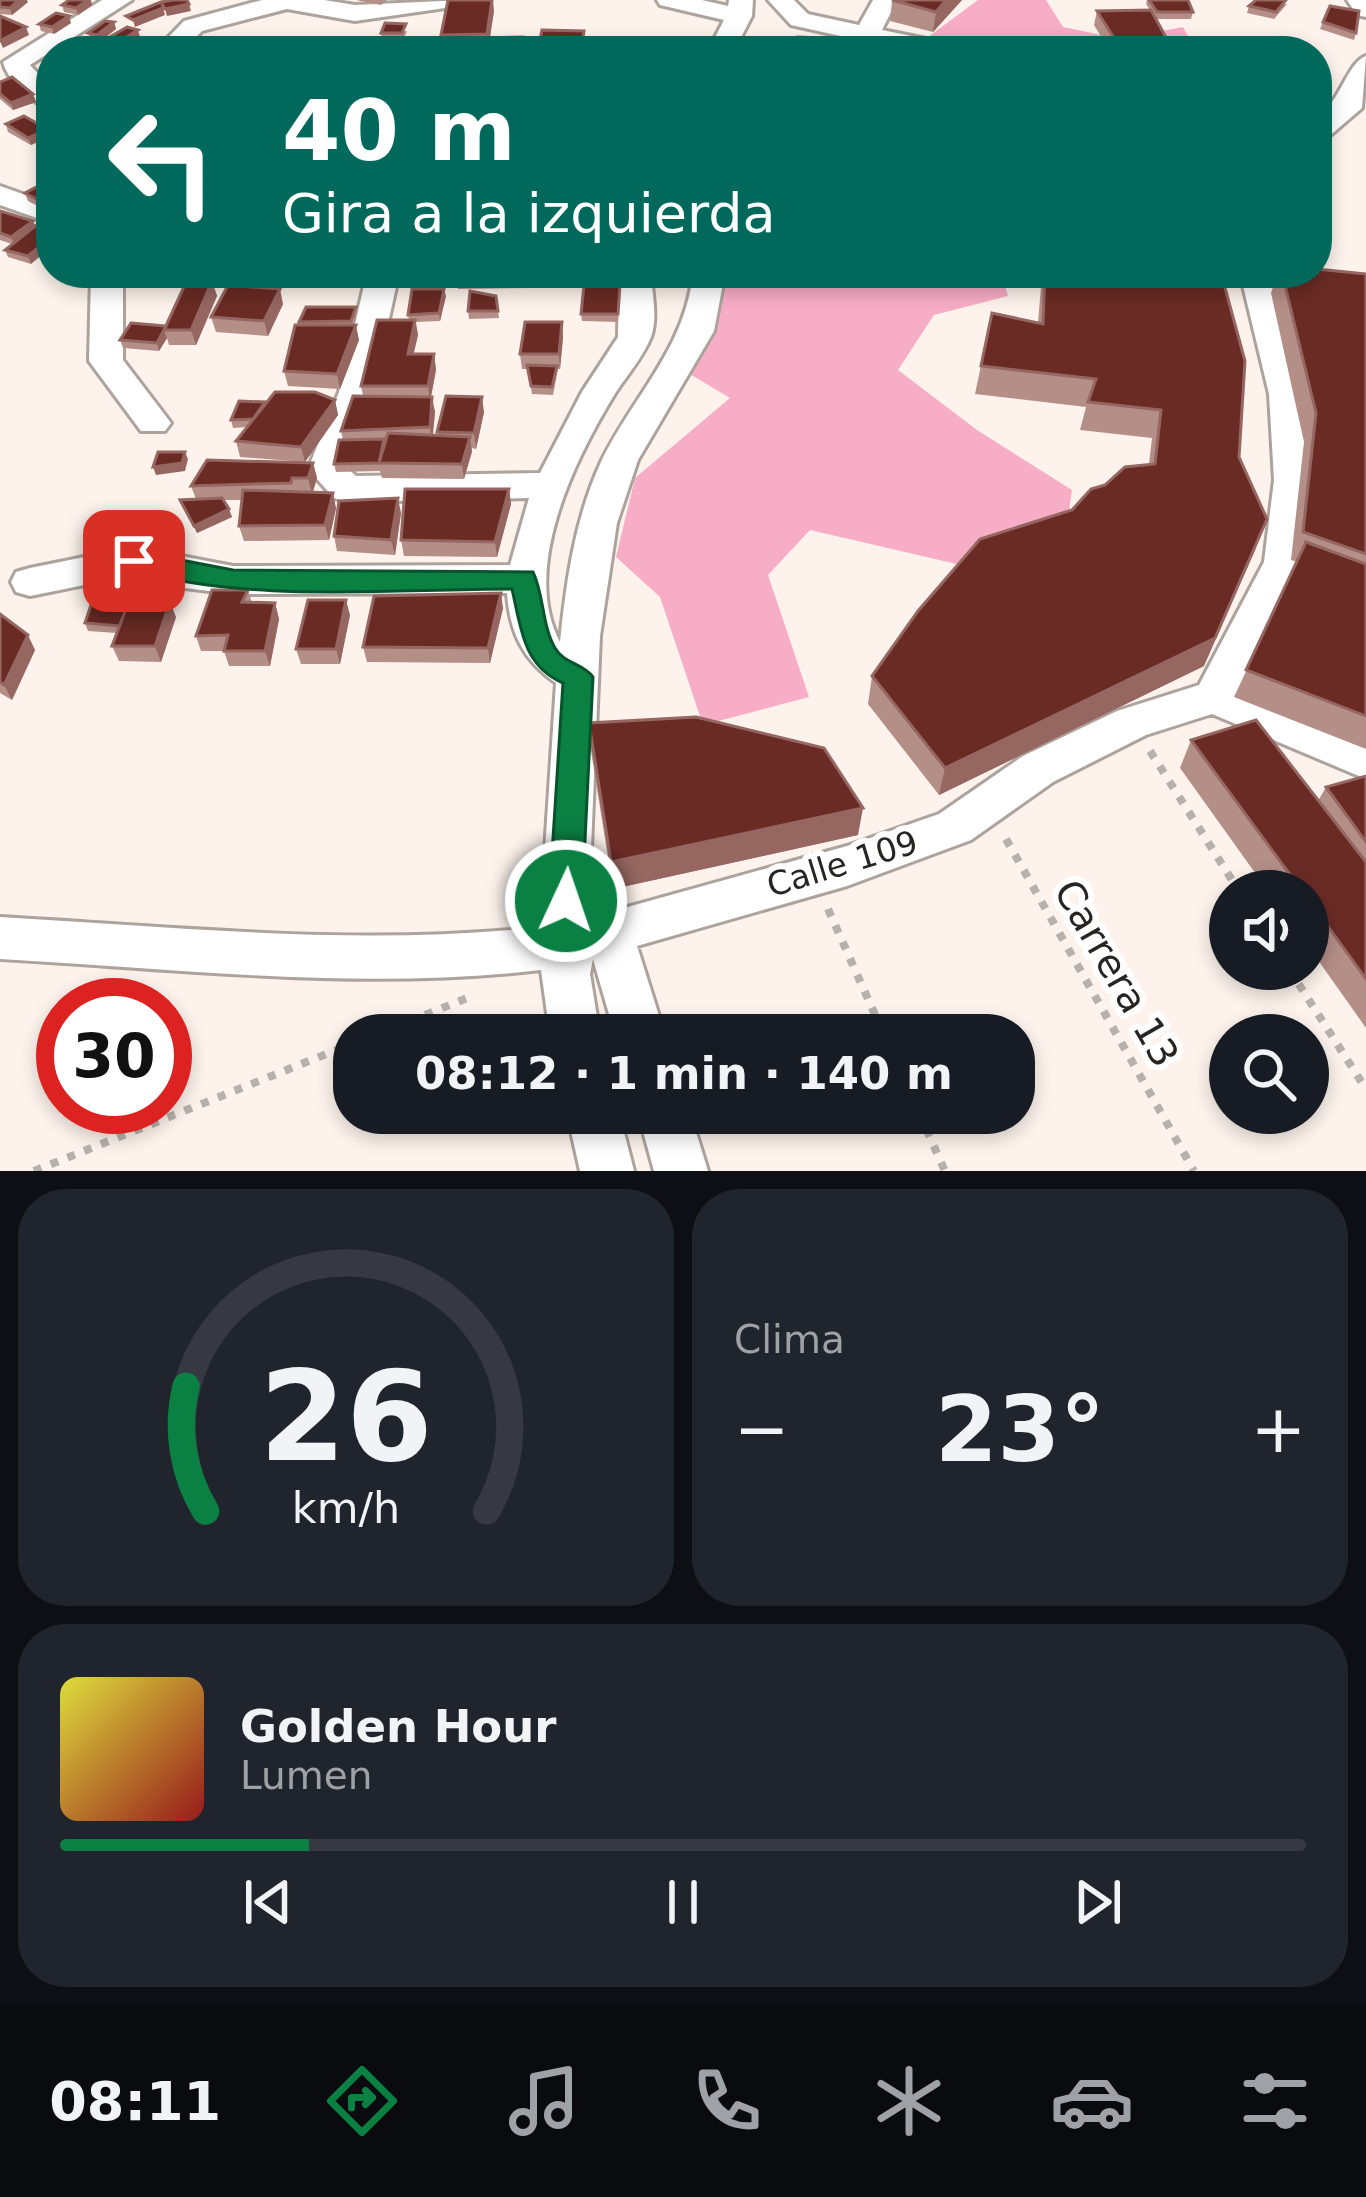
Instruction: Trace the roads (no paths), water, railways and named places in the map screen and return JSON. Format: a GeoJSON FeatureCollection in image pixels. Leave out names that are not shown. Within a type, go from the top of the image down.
{"type":"FeatureCollection","features":[{"type":"Feature","properties":{"kind":"street"},"geometry":{"type":"LineString","coordinates":[[60,36],[120,0]]}},
{"type":"Feature","properties":{"kind":"street"},"geometry":{"type":"LineString","coordinates":[[183,36],[193,26],[284,1],[377,13],[452,0]]}},
{"type":"Feature","properties":{"kind":"street"},"geometry":{"type":"LineString","coordinates":[[669,0],[740,8],[728,36]]}},
{"type":"Feature","properties":{"kind":"street"},"geometry":{"type":"LineString","coordinates":[[780,0],[800,20],[848,36]]}},
{"type":"Feature","properties":{"kind":"street"},"geometry":{"type":"LineString","coordinates":[[821,25],[843,0]]}},
{"type":"Feature","properties":{"kind":"street"},"geometry":{"type":"LineString","coordinates":[[869,36],[885,0]]}},
{"type":"Feature","properties":{"kind":"street"},"geometry":{"type":"LineString","coordinates":[[1359,0],[1366,10]]}},
{"type":"Feature","properties":{"kind":"street"},"geometry":{"type":"LineString","coordinates":[[36,50],[16,62],[17,70],[36,87]]}},
{"type":"Feature","properties":{"kind":"street"},"geometry":{"type":"LineString","coordinates":[[1332,120],[1348,108],[1366,64]]}},
{"type":"Feature","properties":{"kind":"street"},"geometry":{"type":"LineString","coordinates":[[0,195],[36,211]]}},
{"type":"Feature","properties":{"kind":"street"},"geometry":{"type":"LineString","coordinates":[[107,288],[106,361],[153,423]]}},
{"type":"Feature","properties":{"kind":"street"},"geometry":{"type":"LineString","coordinates":[[380,288],[356,392],[326,469],[331,478],[347,489],[552,485]]}},
{"type":"Feature","properties":{"kind":"street"},"geometry":{"type":"LineString","coordinates":[[578,677],[556,668],[541,652],[523,579],[552,485],[597,395],[637,332],[636,288]]}},
{"type":"Feature","properties":{"kind":"street"},"geometry":{"type":"LineString","coordinates":[[577,1014],[586,940],[578,677],[586,595],[609,486],[693,337],[707,288]]}},
{"type":"Feature","properties":{"kind":"street"},"geometry":{"type":"LineString","coordinates":[[1260,288],[1286,394],[1292,480],[1283,562],[1214,697],[1366,761]]}},
{"type":"Feature","properties":{"kind":"street"},"geometry":{"type":"LineString","coordinates":[[29,582],[134,561],[160,564],[177,573],[233,580],[523,579]]}},
{"type":"Feature","properties":{"kind":"street"},"geometry":{"type":"LineString","coordinates":[[1283,562],[1324,577]]}},
{"type":"Feature","properties":{"kind":"street","name":"Calle 109"},"geometry":{"type":"LineString","coordinates":[[0,938],[358,958],[465,957],[586,940],[955,827],[1039,770],[1132,723],[1214,697]]}},
{"type":"Feature","properties":{"kind":"street"},"geometry":{"type":"LineString","coordinates":[[586,940],[628,1014]]}},
{"type":"Feature","properties":{"kind":"street"},"geometry":{"type":"LineString","coordinates":[[598,1134],[607,1171]]}},
{"type":"Feature","properties":{"kind":"street"},"geometry":{"type":"LineString","coordinates":[[670,1134],[681,1171]]}}]}
